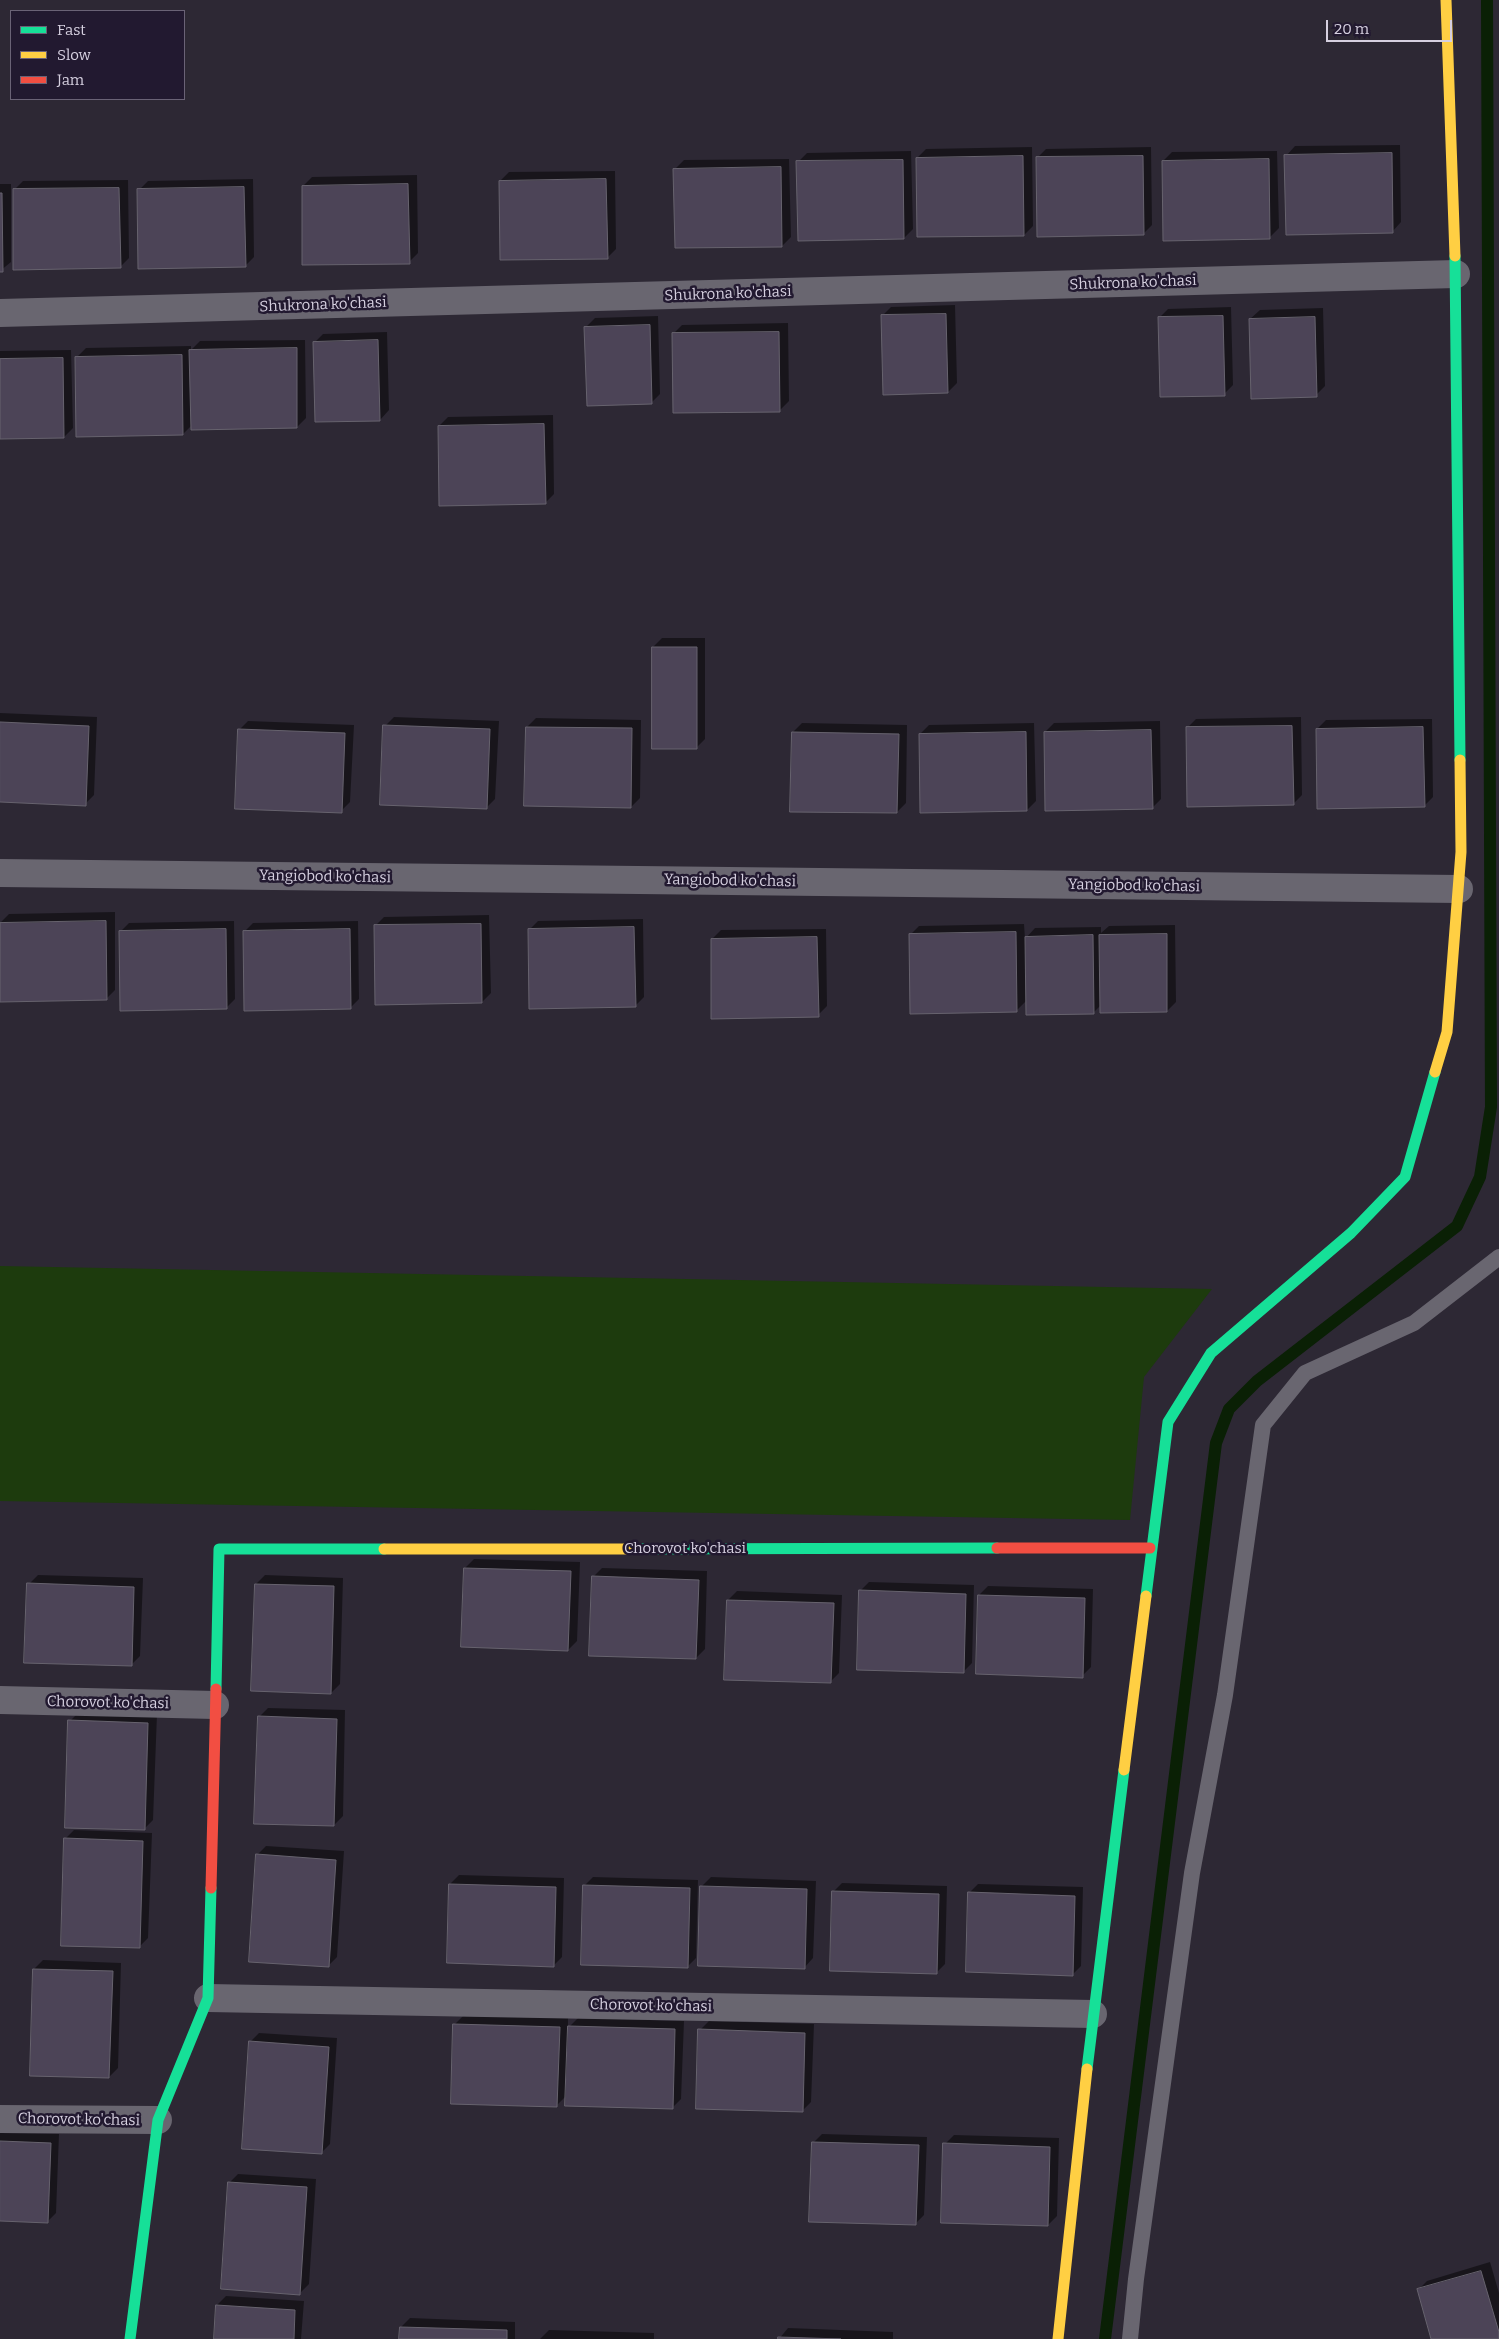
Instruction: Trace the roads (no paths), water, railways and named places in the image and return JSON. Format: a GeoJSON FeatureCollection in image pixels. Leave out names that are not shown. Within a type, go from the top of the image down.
{"type":"FeatureCollection","features":[{"type":"Feature","properties":{"kind":"street"},"geometry":{"type":"LineString","coordinates":[[1058,2339],[1093,2014],[1150,1548],[1168,1422],[1211,1353],[1351,1233],[1406,1176],[1447,1032],[1461,852],[1456,274],[1446,0]]}},
{"type":"Feature","properties":{"kind":"street","name":"Shukrona ko'chasi"},"geometry":{"type":"LineString","coordinates":[[0,314],[1456,274]]}},
{"type":"Feature","properties":{"kind":"street","name":"Yangiobod ko'chasi"},"geometry":{"type":"LineString","coordinates":[[0,874],[1459,889]]}},
{"type":"Feature","properties":{"kind":"street","name":"Chorovot ko'chasi"},"geometry":{"type":"LineString","coordinates":[[0,1700],[215,1706],[219,1549],[1150,1548]]}},
{"type":"Feature","properties":{"kind":"street"},"geometry":{"type":"LineString","coordinates":[[130,2339],[158,2120],[208,1998],[215,1706]]}},
{"type":"Feature","properties":{"kind":"street","name":"Chorovot ko'chasi"},"geometry":{"type":"LineString","coordinates":[[208,1998],[1093,2014]]}},
{"type":"Feature","properties":{"kind":"street","name":"Chorovot ko'chasi"},"geometry":{"type":"LineString","coordinates":[[0,2119],[158,2120]]}},
{"type":"Feature","properties":{"kind":"lane"},"geometry":{"type":"LineString","coordinates":[[1130,2339],[1136,2279],[1192,1873],[1225,1695],[1263,1425],[1306,1372],[1414,1323],[1499,1258]]}},
{"type":"Feature","properties":{"kind":"waterway"},"geometry":{"type":"LineString","coordinates":[[1105,2339],[1216,1443],[1229,1409],[1257,1381],[1457,1226],[1480,1177],[1491,1107],[1487,0]]}}]}
